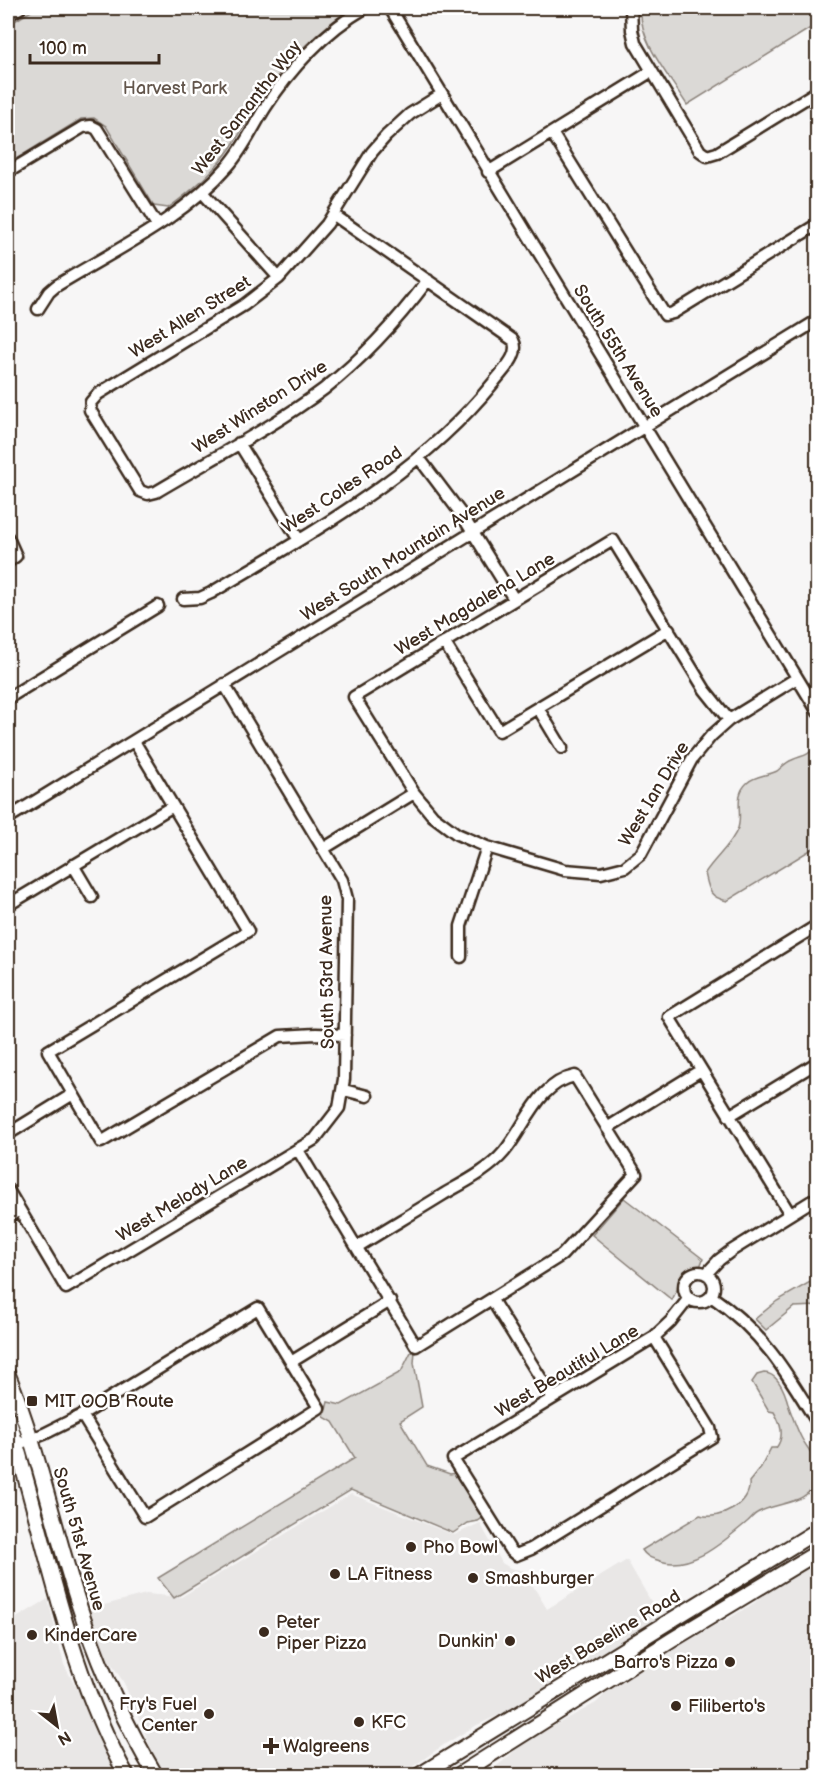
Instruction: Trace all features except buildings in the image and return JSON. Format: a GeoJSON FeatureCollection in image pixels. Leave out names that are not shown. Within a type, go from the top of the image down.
{"type":"FeatureCollection","features":[{"type":"Feature","properties":{"kind":"main road","name":"South 51st Avenue"},"geometry":{"type":"LineString","coordinates":[[8,1375],[31,1439],[75,1593],[93,1647],[129,1729],[156,1776]]}},
{"type":"Feature","properties":{"kind":"main road","name":"South 51st Avenue"},"geometry":{"type":"LineString","coordinates":[[8,1418],[10,1444],[73,1646],[95,1706],[127,1776]]}},
{"type":"Feature","properties":{"kind":"main road","name":"West Baseline Road"},"geometry":{"type":"LineString","coordinates":[[418,1776],[818,1530]]}},
{"type":"Feature","properties":{"kind":"main road","name":"West Baseline Road"},"geometry":{"type":"LineString","coordinates":[[457,1776],[672,1640],[818,1552]]}},
{"type":"Feature","properties":{"kind":"street"},"geometry":{"type":"LineString","coordinates":[[8,15],[20,8]]}},
{"type":"Feature","properties":{"kind":"street","name":"West Samantha Way"},"geometry":{"type":"LineString","coordinates":[[38,309],[49,292],[56,286],[157,225],[202,193],[230,165],[265,108],[297,66],[324,38],[365,8]]}},
{"type":"Feature","properties":{"kind":"street","name":"South 55th Avenue"},"geometry":{"type":"LineString","coordinates":[[390,8],[818,712]]}},
{"type":"Feature","properties":{"kind":"street"},"geometry":{"type":"LineString","coordinates":[[631,8],[635,43],[700,151],[707,156],[717,153],[818,91]]}},
{"type":"Feature","properties":{"kind":"street"},"geometry":{"type":"LineString","coordinates":[[488,172],[652,71]]}},
{"type":"Feature","properties":{"kind":"street","name":"West Allen Street"},"geometry":{"type":"LineString","coordinates":[[148,494],[140,491],[90,410],[91,402],[98,394],[244,305],[279,278],[334,215],[372,152],[386,136],[410,114],[442,94]]}},
{"type":"Feature","properties":{"kind":"street"},"geometry":{"type":"LineString","coordinates":[[8,172],[83,127],[91,126],[97,129],[157,225]]}},
{"type":"Feature","properties":{"kind":"street"},"geometry":{"type":"LineString","coordinates":[[552,133],[665,315],[673,313],[818,224]]}},
{"type":"Feature","properties":{"kind":"street"},"geometry":{"type":"LineString","coordinates":[[202,193],[279,278]]}},
{"type":"Feature","properties":{"kind":"street"},"geometry":{"type":"LineString","coordinates":[[334,215],[428,280]]}},
{"type":"Feature","properties":{"kind":"street","name":"West Coles Road"},"geometry":{"type":"LineString","coordinates":[[183,599],[200,598],[211,593],[354,506],[419,459],[488,390],[515,354],[516,346],[513,340],[428,280]]}},
{"type":"Feature","properties":{"kind":"street","name":"West Winston Drive"},"geometry":{"type":"LineString","coordinates":[[148,494],[156,492],[239,443],[322,390],[349,368],[398,320],[428,280]]}},
{"type":"Feature","properties":{"kind":"street","name":"West South Mountain Avenue"},"geometry":{"type":"LineString","coordinates":[[8,819],[472,531],[818,320]]}},
{"type":"Feature","properties":{"kind":"street"},"geometry":{"type":"LineString","coordinates":[[239,443],[299,540]]}},
{"type":"Feature","properties":{"kind":"street"},"geometry":{"type":"LineString","coordinates":[[419,459],[439,483],[472,531],[513,599]]}},
{"type":"Feature","properties":{"kind":"street"},"geometry":{"type":"LineString","coordinates":[[8,538],[12,559]]}},
{"type":"Feature","properties":{"kind":"street","name":"West Magdalena Lane"},"geometry":{"type":"LineString","coordinates":[[354,697],[613,540],[669,629]]}},
{"type":"Feature","properties":{"kind":"street"},"geometry":{"type":"LineString","coordinates":[[8,698],[158,606]]}},
{"type":"Feature","properties":{"kind":"street"},"geometry":{"type":"LineString","coordinates":[[444,642],[499,731],[669,629],[705,690],[729,720]]}},
{"type":"Feature","properties":{"kind":"street","name":"West Ian Drive"},"geometry":{"type":"LineString","coordinates":[[354,697],[414,793],[433,816],[457,834],[486,847],[565,870],[601,873],[624,867],[641,854],[692,759],[711,735],[729,720],[797,678]]}},
{"type":"Feature","properties":{"kind":"street","name":"South 53rd Avenue"},"geometry":{"type":"LineString","coordinates":[[224,684],[342,880],[346,899],[344,1090],[339,1108],[315,1138]]}},
{"type":"Feature","properties":{"kind":"street"},"geometry":{"type":"LineString","coordinates":[[538,708],[562,748]]}},
{"type":"Feature","properties":{"kind":"street"},"geometry":{"type":"LineString","coordinates":[[134,741],[248,931],[48,1051],[101,1142],[280,1036],[345,1035]]}},
{"type":"Feature","properties":{"kind":"street"},"geometry":{"type":"LineString","coordinates":[[323,849],[414,793]]}},
{"type":"Feature","properties":{"kind":"street"},"geometry":{"type":"LineString","coordinates":[[8,905],[173,806]]}},
{"type":"Feature","properties":{"kind":"street"},"geometry":{"type":"LineString","coordinates":[[461,957],[460,926],[486,847]]}},
{"type":"Feature","properties":{"kind":"street"},"geometry":{"type":"LineString","coordinates":[[73,865],[92,897]]}},
{"type":"Feature","properties":{"kind":"street"},"geometry":{"type":"LineString","coordinates":[[790,1214],[669,1017],[818,925]]}},
{"type":"Feature","properties":{"kind":"street"},"geometry":{"type":"LineString","coordinates":[[729,1116],[818,1062]]}},
{"type":"Feature","properties":{"kind":"street"},"geometry":{"type":"LineString","coordinates":[[607,1128],[701,1070]]}},
{"type":"Feature","properties":{"kind":"street"},"geometry":{"type":"LineString","coordinates":[[297,1150],[416,1346],[562,1255],[636,1174],[575,1076],[563,1079],[542,1096],[504,1152],[481,1172],[357,1247]]}},
{"type":"Feature","properties":{"kind":"street"},"geometry":{"type":"LineString","coordinates":[[344,1090],[367,1096]]}},
{"type":"Feature","properties":{"kind":"street"},"geometry":{"type":"LineString","coordinates":[[8,1134],[73,1094]]}},
{"type":"Feature","properties":{"kind":"street","name":"West Melody Lane"},"geometry":{"type":"LineString","coordinates":[[19,1209],[66,1288],[315,1138]]}},
{"type":"Feature","properties":{"kind":"street"},"geometry":{"type":"LineString","coordinates":[[8,1190],[19,1209],[8,1217]]}},
{"type":"Feature","properties":{"kind":"street"},"geometry":{"type":"LineString","coordinates":[[706,1274],[713,1282],[711,1296],[707,1300],[698,1302],[689,1298],[684,1290],[686,1280],[693,1274],[706,1274],[719,1260],[818,1197]]}},
{"type":"Feature","properties":{"kind":"street"},"geometry":{"type":"LineString","coordinates":[[711,1296],[738,1316],[766,1346],[785,1369],[818,1424]]}},
{"type":"Feature","properties":{"kind":"street","name":"West Beautiful Lane"},"geometry":{"type":"LineString","coordinates":[[654,1337],[710,1428],[712,1437],[531,1549],[516,1555],[510,1550],[453,1460],[654,1337],[671,1321],[689,1298]]}},
{"type":"Feature","properties":{"kind":"street"},"geometry":{"type":"LineString","coordinates":[[492,1300],[553,1398]]}},
{"type":"Feature","properties":{"kind":"street"},"geometry":{"type":"LineString","coordinates":[[291,1362],[390,1301]]}},
{"type":"Feature","properties":{"kind":"street"},"geometry":{"type":"LineString","coordinates":[[10,1444],[31,1439],[82,1415],[258,1308],[319,1408],[146,1516],[82,1415]]}},
{"type":"Feature","properties":{"kind":"shaded area"},"geometry":{"type":"Polygon","coordinates":[[[351,1494],[454,1535],[480,1523],[502,1563],[510,1568],[524,1571],[547,1609],[627,1560],[660,1617],[512,1709],[477,1725],[445,1744],[401,1775],[166,1776],[158,1765],[124,1683],[105,1654],[89,1609],[146,1594],[181,1597],[351,1494]]]}},
{"type":"Feature","properties":{"kind":"shaded area"},"geometry":{"type":"Polygon","coordinates":[[[817,1560],[817,1775],[482,1776],[526,1741],[596,1703],[618,1681],[688,1638],[728,1619],[754,1603],[778,1583],[817,1560]]]}},
{"type":"Feature","properties":{"kind":"shaded area"},"geometry":{"type":"Polygon","coordinates":[[[48,1599],[64,1665],[84,1701],[117,1775],[8,1775],[8,1623],[48,1599]]]}},
{"type":"Feature","properties":{"kind":"green space","name":"Harvest Park"},"geometry":{"type":"Polygon","coordinates":[[[36,8],[351,8],[329,24],[289,62],[218,164],[194,188],[168,208],[154,206],[106,126],[94,118],[81,119],[8,164],[8,25],[36,8]]]}},
{"type":"Feature","properties":{"kind":"green space"},"geometry":{"type":"Polygon","coordinates":[[[641,8],[817,8],[817,24],[687,105],[650,46],[641,20],[641,8]]]}},
{"type":"Feature","properties":{"kind":"green space"},"geometry":{"type":"Polygon","coordinates":[[[816,747],[818,749],[817,846],[727,901],[713,895],[705,873],[738,828],[739,799],[743,788],[750,780],[777,771],[788,762],[807,754],[816,747]]]}},
{"type":"Feature","properties":{"kind":"green space"},"geometry":{"type":"Polygon","coordinates":[[[624,1198],[703,1259],[700,1267],[684,1275],[672,1300],[592,1235],[624,1198]]]}},
{"type":"Feature","properties":{"kind":"green space"},"geometry":{"type":"Polygon","coordinates":[[[817,1278],[817,1306],[794,1307],[766,1330],[755,1319],[777,1301],[817,1278]]]}},
{"type":"Feature","properties":{"kind":"green space"},"geometry":{"type":"Polygon","coordinates":[[[415,1351],[414,1363],[422,1407],[400,1421],[427,1466],[450,1474],[456,1473],[484,1517],[468,1523],[453,1533],[351,1490],[174,1598],[158,1578],[355,1458],[333,1422],[324,1417],[328,1402],[341,1405],[401,1372],[411,1352],[415,1351]]]}},
{"type":"Feature","properties":{"kind":"green space"},"geometry":{"type":"Polygon","coordinates":[[[764,1373],[774,1377],[781,1386],[799,1433],[816,1461],[818,1472],[813,1487],[807,1494],[792,1502],[765,1509],[756,1514],[718,1545],[696,1558],[672,1563],[648,1556],[642,1550],[700,1515],[725,1513],[740,1504],[749,1490],[749,1482],[761,1467],[771,1448],[776,1448],[779,1444],[780,1426],[774,1412],[769,1411],[752,1382],[757,1375],[764,1373]]]}},
{"type":"Feature","properties":{"kind":"place","name":"MIT OOB Route"},"geometry":{"type":"Point","coordinates":[32,1401]}},
{"type":"Feature","properties":{"kind":"place","name":"Pho Bowl"},"geometry":{"type":"Point","coordinates":[411,1547]}},
{"type":"Feature","properties":{"kind":"place","name":"LA Fitness"},"geometry":{"type":"Point","coordinates":[335,1574]}},
{"type":"Feature","properties":{"kind":"place","name":"Smashburger"},"geometry":{"type":"Point","coordinates":[473,1578]}},
{"type":"Feature","properties":{"kind":"place","name":"Peter Piper Pizza"},"geometry":{"type":"Point","coordinates":[264,1632]}},
{"type":"Feature","properties":{"kind":"place","name":"KinderCare"},"geometry":{"type":"Point","coordinates":[32,1635]}},
{"type":"Feature","properties":{"kind":"place","name":"Dunkin'"},"geometry":{"type":"Point","coordinates":[510,1641]}},
{"type":"Feature","properties":{"kind":"place","name":"Barro's Pizza"},"geometry":{"type":"Point","coordinates":[730,1662]}},
{"type":"Feature","properties":{"kind":"place","name":"Filiberto's"},"geometry":{"type":"Point","coordinates":[676,1706]}},
{"type":"Feature","properties":{"kind":"place","name":"Fry's Fuel Center"},"geometry":{"type":"Point","coordinates":[209,1714]}},
{"type":"Feature","properties":{"kind":"place","name":"KFC"},"geometry":{"type":"Point","coordinates":[359,1722]}},
{"type":"Feature","properties":{"kind":"place","name":"Walgreens"},"geometry":{"type":"Point","coordinates":[271,1746]}}]}
